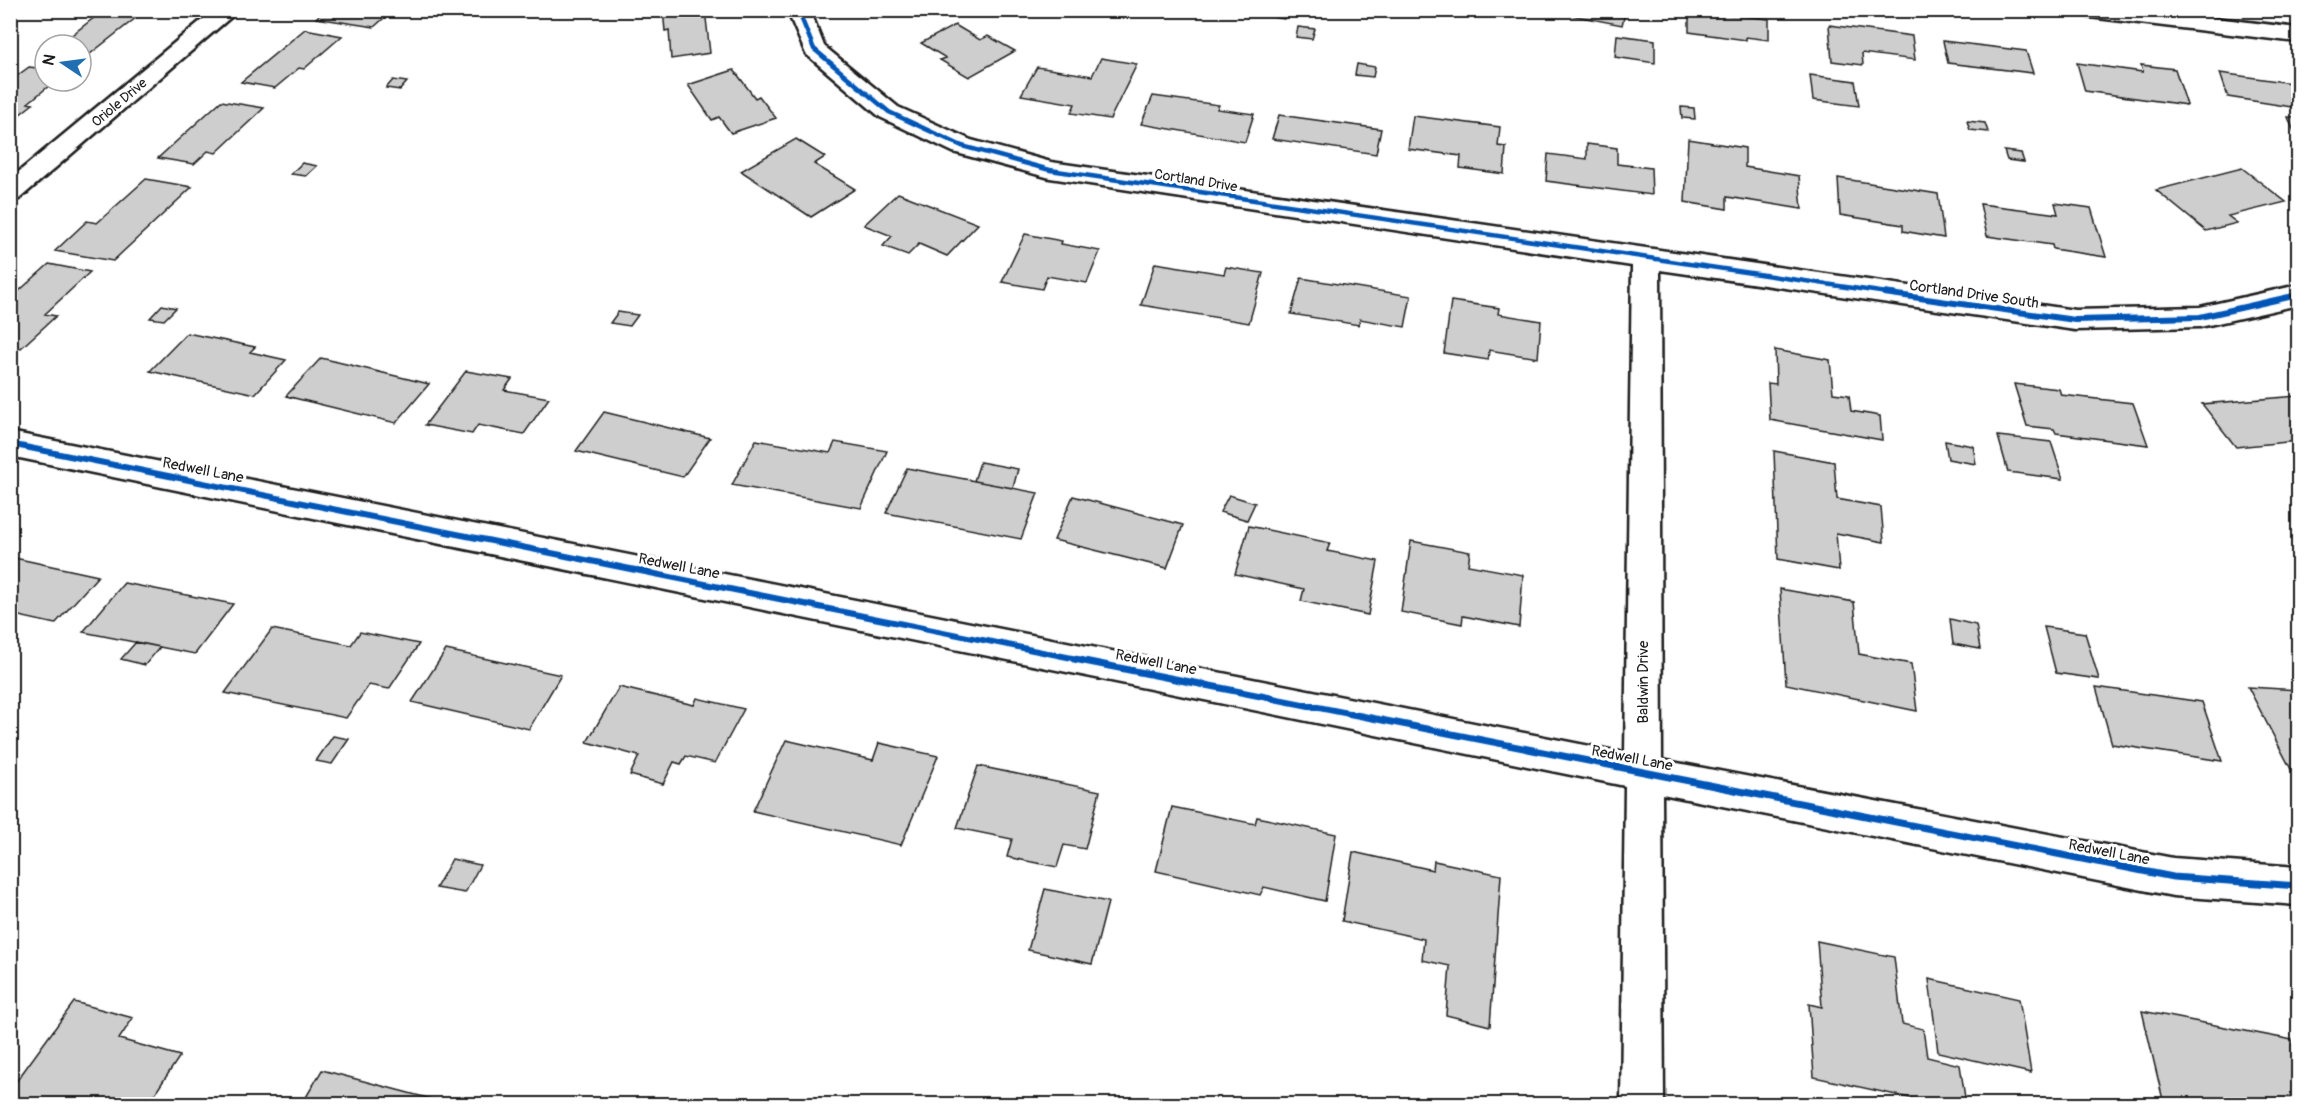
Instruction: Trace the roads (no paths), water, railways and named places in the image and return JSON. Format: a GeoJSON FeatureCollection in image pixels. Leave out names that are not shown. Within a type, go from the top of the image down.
{"type":"FeatureCollection","features":[{"type":"Feature","properties":{"kind":"street","name":"Oriole Drive"},"geometry":{"type":"LineString","coordinates":[[10,193],[228,10]]}},
{"type":"Feature","properties":{"kind":"street","name":"Cortland Drive"},"geometry":{"type":"LineString","coordinates":[[798,10],[814,49],[889,112],[962,146],[1050,170],[1647,259]]}},
{"type":"Feature","properties":{"kind":"street"},"geometry":{"type":"LineString","coordinates":[[2089,10],[2298,35]]}},
{"type":"Feature","properties":{"kind":"street","name":"Cortland Drive South"},"geometry":{"type":"LineString","coordinates":[[1647,259],[2075,320],[2200,317],[2298,295]]}},
{"type":"Feature","properties":{"kind":"street","name":"Baldwin Drive"},"geometry":{"type":"LineString","coordinates":[[1642,1104],[1642,773],[1647,259]]}},
{"type":"Feature","properties":{"kind":"street","name":"Redwell Lane"},"geometry":{"type":"LineString","coordinates":[[10,444],[1642,773],[2173,877],[2298,886]]}}]}
